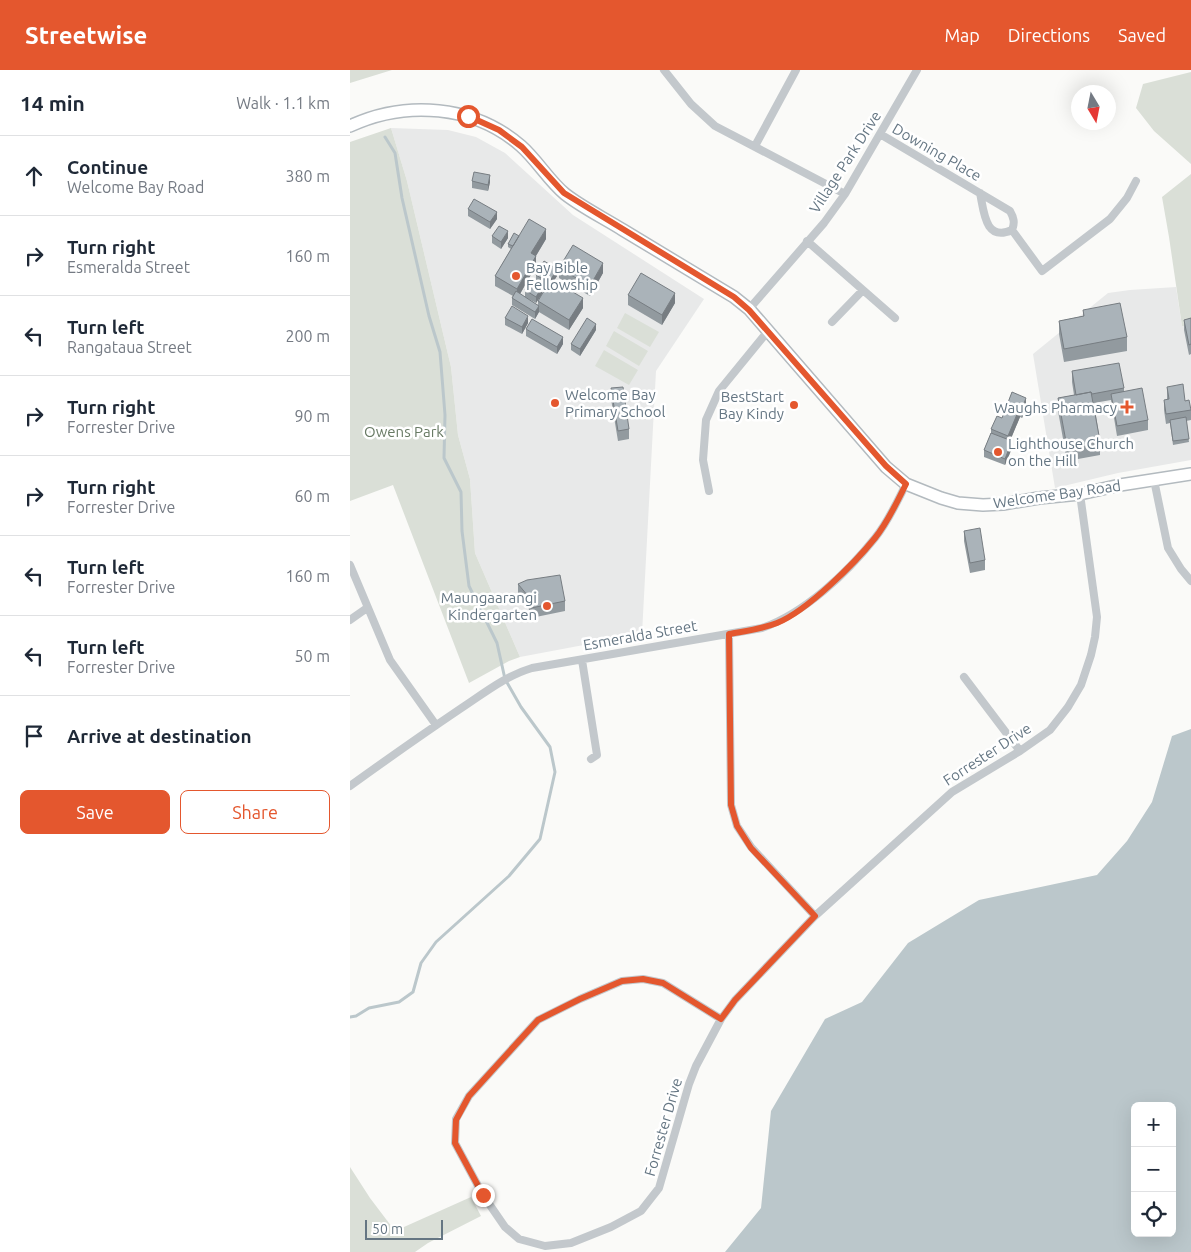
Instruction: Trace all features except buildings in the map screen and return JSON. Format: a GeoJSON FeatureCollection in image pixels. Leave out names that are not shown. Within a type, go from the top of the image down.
{"type":"FeatureCollection","features":[{"type":"Feature","properties":{"kind":"main road","name":"Welcome Bay Road"},"geometry":{"type":"LineString","coordinates":[[350,126],[375,116],[415,110],[444,110],[489,124],[522,147],[564,193],[734,297],[768,331],[886,466],[906,484],[958,503],[982,505],[1080,494],[1191,474]]}},
{"type":"Feature","properties":{"kind":"street"},"geometry":{"type":"LineString","coordinates":[[664,70],[671,74],[692,104],[721,129],[845,194]]}},
{"type":"Feature","properties":{"kind":"street"},"geometry":{"type":"LineString","coordinates":[[755,146],[796,70]]}},
{"type":"Feature","properties":{"kind":"street","name":"Village Park Drive"},"geometry":{"type":"LineString","coordinates":[[749,310],[824,223],[845,194],[917,70]]}},
{"type":"Feature","properties":{"kind":"street","name":"Downing Place"},"geometry":{"type":"LineString","coordinates":[[880,134],[980,193],[1010,211],[1014,218],[1012,230],[997,234],[991,230],[987,223],[980,193]]}},
{"type":"Feature","properties":{"kind":"street"},"geometry":{"type":"LineString","coordinates":[[1012,230],[1042,271],[1110,219],[1127,198],[1136,181]]}},
{"type":"Feature","properties":{"kind":"street"},"geometry":{"type":"LineString","coordinates":[[807,241],[895,318]]}},
{"type":"Feature","properties":{"kind":"street"},"geometry":{"type":"LineString","coordinates":[[832,322],[863,290]]}},
{"type":"Feature","properties":{"kind":"street"},"geometry":{"type":"LineString","coordinates":[[709,491],[703,460],[706,420],[720,390],[768,331]]}},
{"type":"Feature","properties":{"kind":"street"},"geometry":{"type":"LineString","coordinates":[[1154,480],[1168,548],[1191,581]]}},
{"type":"Feature","properties":{"kind":"street","name":"Esmeralda Street"},"geometry":{"type":"LineString","coordinates":[[350,786],[436,725],[518,672],[762,628],[794,614],[847,568],[876,537],[906,484]]}},
{"type":"Feature","properties":{"kind":"street","name":"Forrester Drive"},"geometry":{"type":"LineString","coordinates":[[721,1019],[663,983],[643,979],[622,981],[538,1020],[469,1096],[456,1120],[455,1143],[483,1195],[505,1227],[519,1239],[545,1246],[572,1243],[611,1227],[641,1211],[659,1188],[696,1066],[721,1019],[735,1000],[815,916],[952,792],[1020,751],[1050,730],[1068,707],[1081,685],[1095,637],[1097,617],[1080,494]]}},
{"type":"Feature","properties":{"kind":"street"},"geometry":{"type":"LineString","coordinates":[[350,565],[390,660],[436,725]]}},
{"type":"Feature","properties":{"kind":"street"},"geometry":{"type":"LineString","coordinates":[[350,620],[367,608]]}},
{"type":"Feature","properties":{"kind":"street"},"geometry":{"type":"LineString","coordinates":[[729,634],[731,805],[737,826],[751,848],[815,916]]}},
{"type":"Feature","properties":{"kind":"street"},"geometry":{"type":"LineString","coordinates":[[582,660],[597,755],[591,759]]}},
{"type":"Feature","properties":{"kind":"street"},"geometry":{"type":"LineString","coordinates":[[964,677],[1020,751]]}},
{"type":"Feature","properties":{"kind":"shaded area","name":"Welcome Bay Primary School"},"geometry":{"type":"Polygon","coordinates":[[[391,128],[448,130],[476,137],[505,153],[573,215],[704,299],[656,371],[642,634],[520,657],[475,553],[470,479],[458,435],[451,367],[407,181],[391,128]]]}},
{"type":"Feature","properties":{"kind":"shaded area"},"geometry":{"type":"Polygon","coordinates":[[[1176,287],[1182,326],[1191,326],[1191,460],[1118,473],[1055,488],[1033,354],[1108,293],[1176,287]]]}},
{"type":"Feature","properties":{"kind":"shaded area"},"geometry":{"type":"Polygon","coordinates":[[[1191,729],[1191,1252],[725,1252],[761,1208],[771,1111],[825,1019],[862,1002],[908,943],[979,900],[1097,875],[1127,841],[1152,802],[1172,736],[1191,729]]]}},
{"type":"Feature","properties":{"kind":"green space"},"geometry":{"type":"Polygon","coordinates":[[[350,70],[392,70],[350,83],[350,70]]]}},
{"type":"Feature","properties":{"kind":"green space"},"geometry":{"type":"Polygon","coordinates":[[[1191,72],[1191,164],[1154,131],[1136,108],[1143,84],[1191,72]]]}},
{"type":"Feature","properties":{"kind":"green space","name":"Owens Park"},"geometry":{"type":"Polygon","coordinates":[[[391,128],[407,181],[451,367],[458,435],[470,479],[475,553],[520,657],[469,683],[393,485],[350,501],[350,142],[391,128]]]}},
{"type":"Feature","properties":{"kind":"green space"},"geometry":{"type":"Polygon","coordinates":[[[1191,174],[1191,326],[1182,326],[1162,197],[1191,174]]]}},
{"type":"Feature","properties":{"kind":"green space"},"geometry":{"type":"Polygon","coordinates":[[[625,313],[659,332],[650,347],[617,328],[625,313]]]}},
{"type":"Feature","properties":{"kind":"green space"},"geometry":{"type":"Polygon","coordinates":[[[614,331],[648,351],[639,366],[606,346],[614,331]]]}},
{"type":"Feature","properties":{"kind":"green space"},"geometry":{"type":"Polygon","coordinates":[[[604,350],[638,370],[629,385],[595,366],[604,350]]]}},
{"type":"Feature","properties":{"kind":"green space"},"geometry":{"type":"Polygon","coordinates":[[[350,1167],[395,1231],[471,1197],[481,1216],[428,1243],[415,1252],[350,1252],[350,1167]]]}},
{"type":"Feature","properties":{"kind":"waterway"},"geometry":{"type":"LineString","coordinates":[[350,1017],[356,1016],[369,1008],[399,1002],[413,992],[421,963],[436,942],[509,876],[540,839],[555,772],[550,747],[521,707],[505,679],[497,643],[469,586],[462,531],[461,492],[444,458],[445,415],[440,352],[429,316],[402,198],[395,153],[385,137]]}},
{"type":"Feature","properties":{"kind":"place","name":"Bay Bible Fellowship"},"geometry":{"type":"Point","coordinates":[516,276]}},
{"type":"Feature","properties":{"kind":"place","name":"Welcome Bay Primary School"},"geometry":{"type":"Point","coordinates":[555,403]}},
{"type":"Feature","properties":{"kind":"place","name":"BestStart Bay Kindy"},"geometry":{"type":"Point","coordinates":[794,405]}},
{"type":"Feature","properties":{"kind":"place","name":"Waughs Pharmacy"},"geometry":{"type":"Point","coordinates":[1127,407]}},
{"type":"Feature","properties":{"kind":"place","name":"Lighthouse Church on the Hill"},"geometry":{"type":"Point","coordinates":[998,452]}},
{"type":"Feature","properties":{"kind":"place","name":"Maungaarangi Kindergarten"},"geometry":{"type":"Point","coordinates":[547,606]}},
{"type":"Feature","properties":{"kind":"route"},"geometry":{"type":"LineString","coordinates":[[468,116],[489,124],[509,136],[538,163],[564,193],[734,297],[749,310],[886,466],[906,484],[876,537],[820,593],[794,614],[779,622],[762,628],[729,634],[731,805],[737,826],[751,848],[815,916],[735,1000],[721,1019],[663,983],[643,979],[622,981],[538,1020],[469,1096],[456,1120],[455,1143],[483,1195]]}}]}
